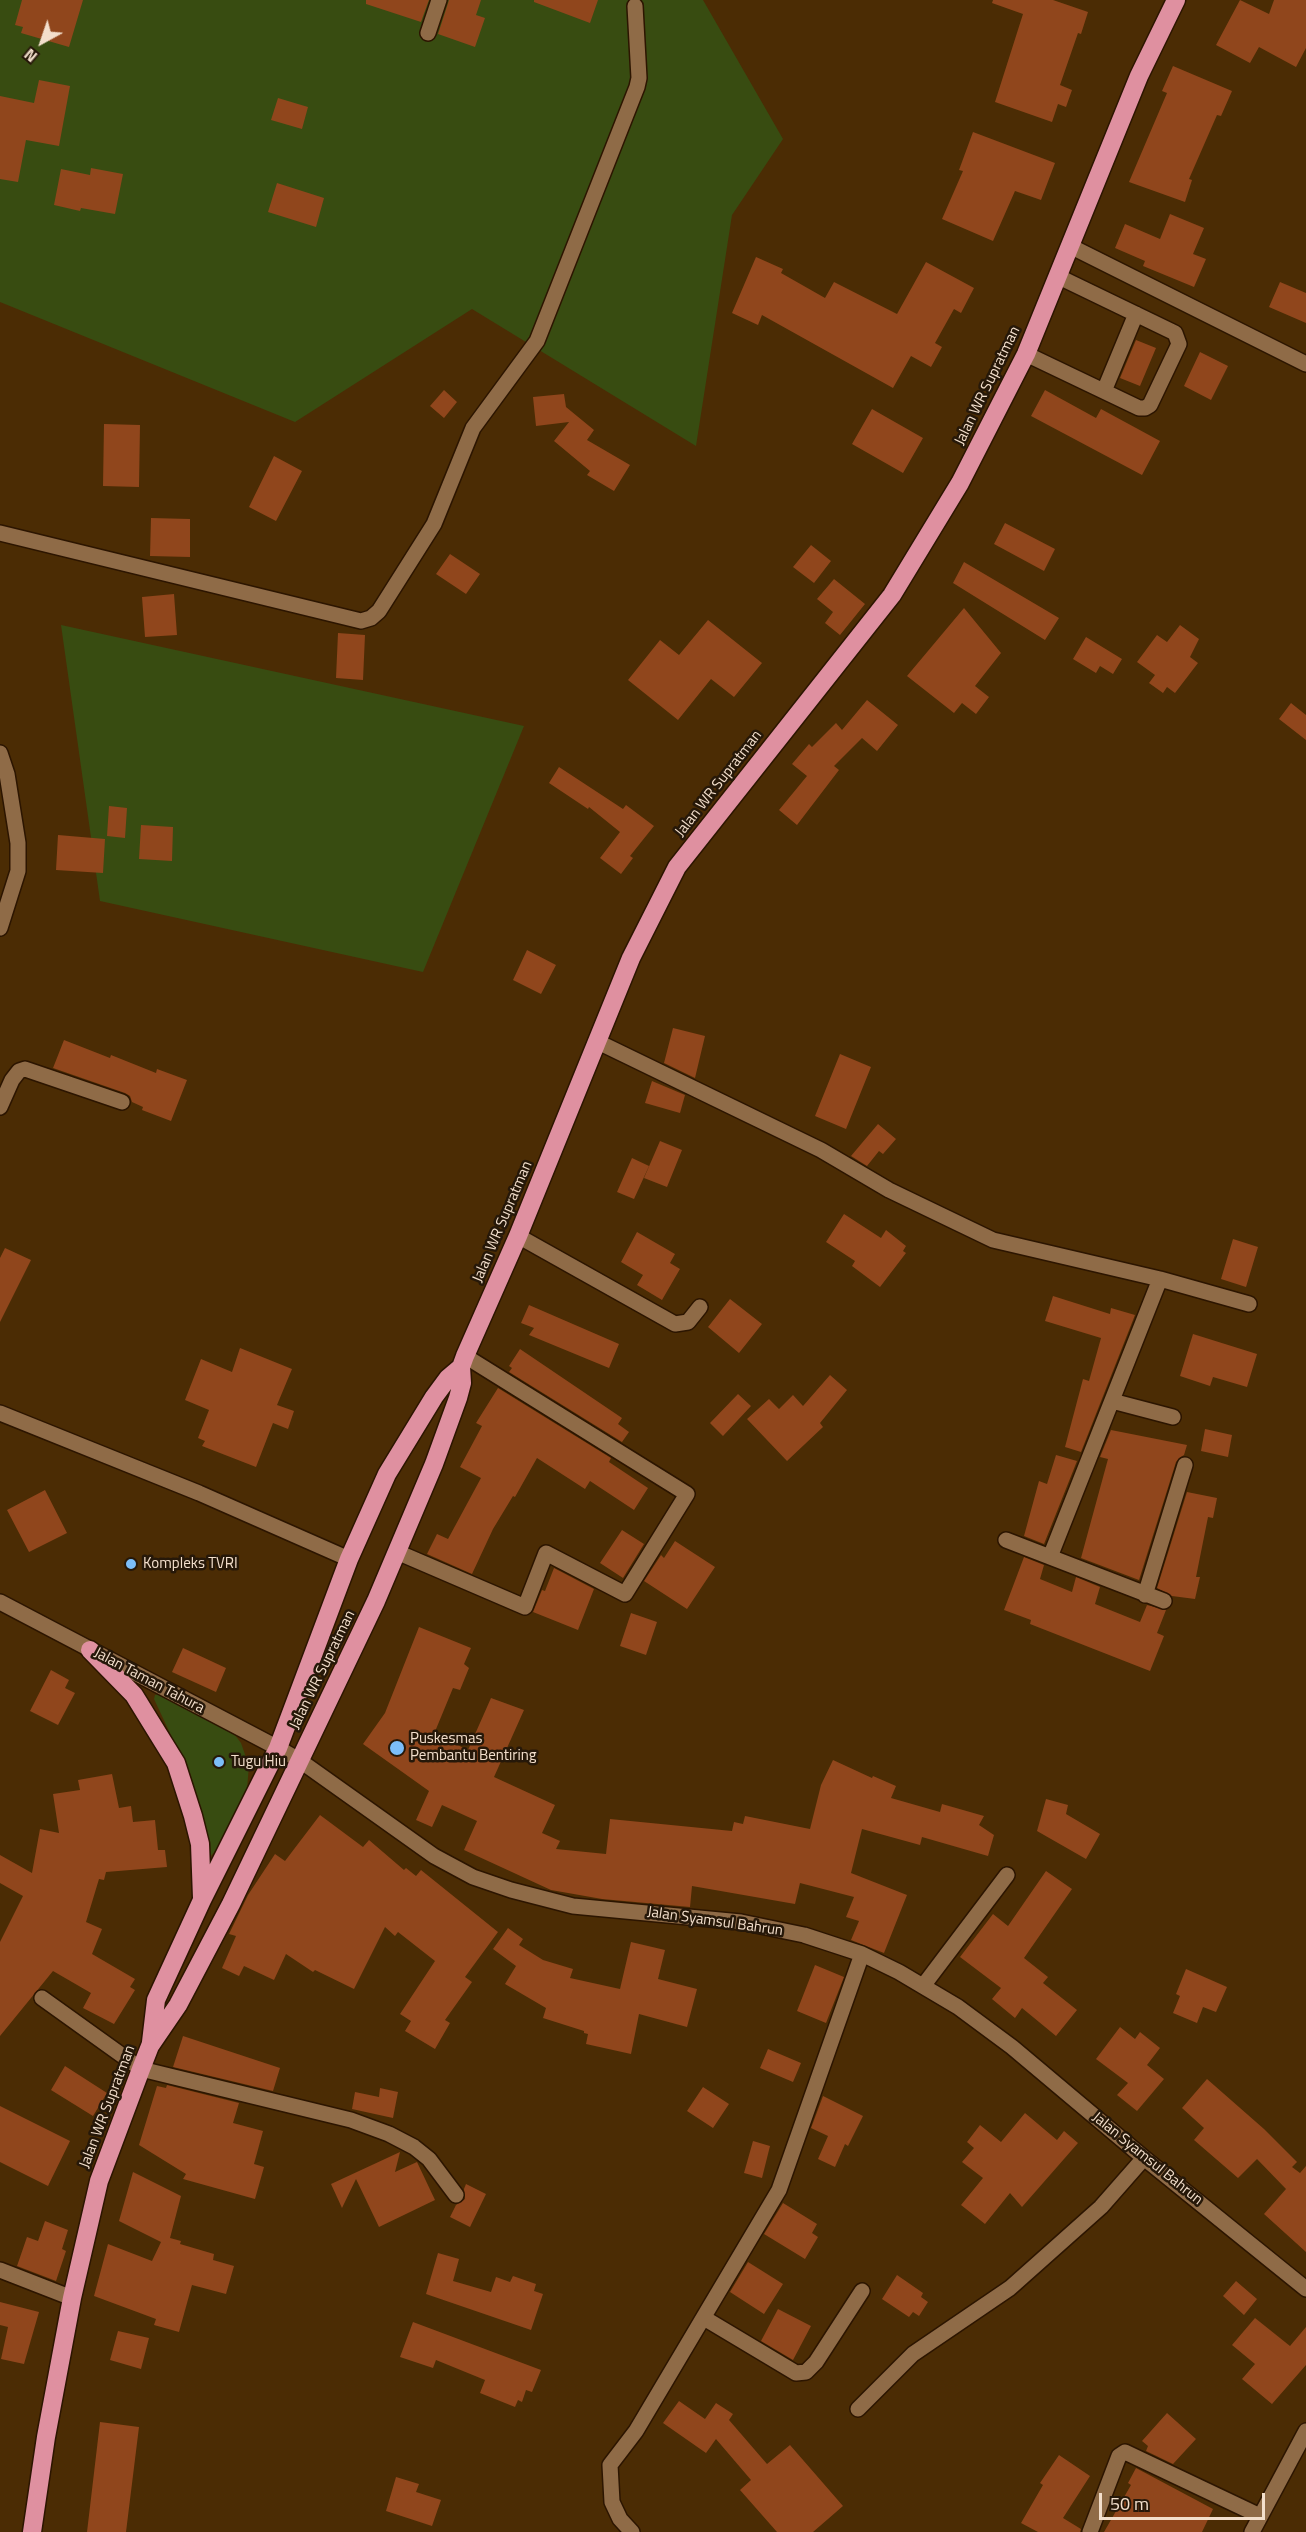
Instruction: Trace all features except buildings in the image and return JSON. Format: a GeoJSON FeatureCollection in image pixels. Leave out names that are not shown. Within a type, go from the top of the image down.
{"type":"FeatureCollection","features":[{"type":"Feature","properties":{"kind":"highway","name":"Jalan WR Supratman"},"geometry":{"type":"LineString","coordinates":[[32,2532],[46,2437],[72,2298],[99,2181],[141,2069],[150,2046],[178,2005],[231,1904],[376,1601],[434,1464],[458,1398],[462,1383],[463,1361],[518,1236],[631,958],[677,867],[892,595],[960,483],[1026,354],[1139,76],[1176,0]]}},
{"type":"Feature","properties":{"kind":"highway"},"geometry":{"type":"LineString","coordinates":[[150,2046],[156,2000],[202,1900],[278,1749],[349,1559],[387,1474],[434,1397],[463,1361]]}},
{"type":"Feature","properties":{"kind":"highway"},"geometry":{"type":"LineString","coordinates":[[90,1650],[134,1695],[176,1763],[200,1844],[202,1900]]}},
{"type":"Feature","properties":{"kind":"street"},"geometry":{"type":"LineString","coordinates":[[428,33],[439,0]]}},
{"type":"Feature","properties":{"kind":"street"},"geometry":{"type":"LineString","coordinates":[[0,533],[361,621],[379,612],[434,524],[473,428],[537,340],[637,87],[639,78],[635,6]]}},
{"type":"Feature","properties":{"kind":"street"},"geometry":{"type":"LineString","coordinates":[[1070,246],[1306,364]]}},
{"type":"Feature","properties":{"kind":"street"},"geometry":{"type":"LineString","coordinates":[[1026,354],[1139,408],[1145,408],[1150,405],[1179,344],[1175,333],[1057,276]]}},
{"type":"Feature","properties":{"kind":"street"},"geometry":{"type":"LineString","coordinates":[[1104,391],[1136,314]]}},
{"type":"Feature","properties":{"kind":"street"},"geometry":{"type":"LineString","coordinates":[[0,753],[7,774],[18,843],[18,871],[12,896],[0,928]]}},
{"type":"Feature","properties":{"kind":"street"},"geometry":{"type":"LineString","coordinates":[[596,1041],[820,1150],[889,1190],[993,1240],[1160,1279],[1249,1304]]}},
{"type":"Feature","properties":{"kind":"street"},"geometry":{"type":"LineString","coordinates":[[0,1107],[12,1080],[19,1071],[25,1069],[122,1102]]}},
{"type":"Feature","properties":{"kind":"street"},"geometry":{"type":"LineString","coordinates":[[518,1236],[675,1324],[688,1322],[700,1306]]}},
{"type":"Feature","properties":{"kind":"street"},"geometry":{"type":"LineString","coordinates":[[1050,1557],[1160,1279]]}},
{"type":"Feature","properties":{"kind":"street"},"geometry":{"type":"LineString","coordinates":[[397,1552],[525,1607],[546,1553],[625,1594],[687,1494],[463,1361]]}},
{"type":"Feature","properties":{"kind":"street"},"geometry":{"type":"LineString","coordinates":[[1112,1401],[1173,1416]]}},
{"type":"Feature","properties":{"kind":"street"},"geometry":{"type":"LineString","coordinates":[[0,1413],[199,1493],[349,1559]]}},
{"type":"Feature","properties":{"kind":"street"},"geometry":{"type":"LineString","coordinates":[[1144,1595],[1185,1465]]}},
{"type":"Feature","properties":{"kind":"street"},"geometry":{"type":"LineString","coordinates":[[1006,1540],[1164,1601]]}},
{"type":"Feature","properties":{"kind":"street","name":"Jalan Taman Tahura"},"geometry":{"type":"LineString","coordinates":[[0,1602],[299,1760]]}},
{"type":"Feature","properties":{"kind":"street","name":"Jalan Syamsul Bahrun"},"geometry":{"type":"LineString","coordinates":[[299,1760],[434,1856],[473,1877],[511,1890],[573,1906],[741,1922],[804,1935],[862,1954],[923,1986],[958,2007],[1012,2047],[1144,2158],[1306,2289]]}},
{"type":"Feature","properties":{"kind":"street"},"geometry":{"type":"LineString","coordinates":[[923,1986],[1007,1875]]}},
{"type":"Feature","properties":{"kind":"street"},"geometry":{"type":"LineString","coordinates":[[632,2532],[620,2519],[612,2502],[610,2465],[636,2431],[779,2190],[862,1954]]}},
{"type":"Feature","properties":{"kind":"street"},"geometry":{"type":"LineString","coordinates":[[42,1998],[141,2069],[351,2120],[389,2134],[414,2147],[429,2159],[456,2195]]}},
{"type":"Feature","properties":{"kind":"street"},"geometry":{"type":"LineString","coordinates":[[858,2409],[913,2354],[1010,2288],[1101,2207],[1144,2158]]}},
{"type":"Feature","properties":{"kind":"street"},"geometry":{"type":"LineString","coordinates":[[0,2270],[72,2298]]}},
{"type":"Feature","properties":{"kind":"street"},"geometry":{"type":"LineString","coordinates":[[704,2318],[796,2373],[807,2372],[816,2362],[862,2291]]}},
{"type":"Feature","properties":{"kind":"street"},"geometry":{"type":"LineString","coordinates":[[1252,2532],[1306,2431]]}},
{"type":"Feature","properties":{"kind":"street"},"geometry":{"type":"LineString","coordinates":[[1090,2532],[1119,2457],[1125,2452],[1260,2516]]}},
{"type":"Feature","properties":{"kind":"green space"},"geometry":{"type":"Polygon","coordinates":[[[0,0],[703,0],[783,139],[732,215],[696,446],[472,309],[295,422],[0,302],[0,0]]]}},
{"type":"Feature","properties":{"kind":"green space"},"geometry":{"type":"Polygon","coordinates":[[[61,625],[524,726],[423,972],[100,901],[61,625]]]}},
{"type":"Feature","properties":{"kind":"green space"},"geometry":{"type":"Polygon","coordinates":[[[159,1694],[235,1735],[241,1743],[249,1766],[247,1789],[211,1856],[208,1851],[205,1823],[183,1761],[154,1699],[155,1695],[159,1694]]]}},
{"type":"Feature","properties":{"kind":"place","name":"Kompleks TVRI"},"geometry":{"type":"Point","coordinates":[131,1564]}},
{"type":"Feature","properties":{"kind":"place","name":"Puskesmas Pembantu Bentiring"},"geometry":{"type":"Point","coordinates":[397,1748]}},
{"type":"Feature","properties":{"kind":"place","name":"Tugu Hiu"},"geometry":{"type":"Point","coordinates":[219,1762]}}]}
